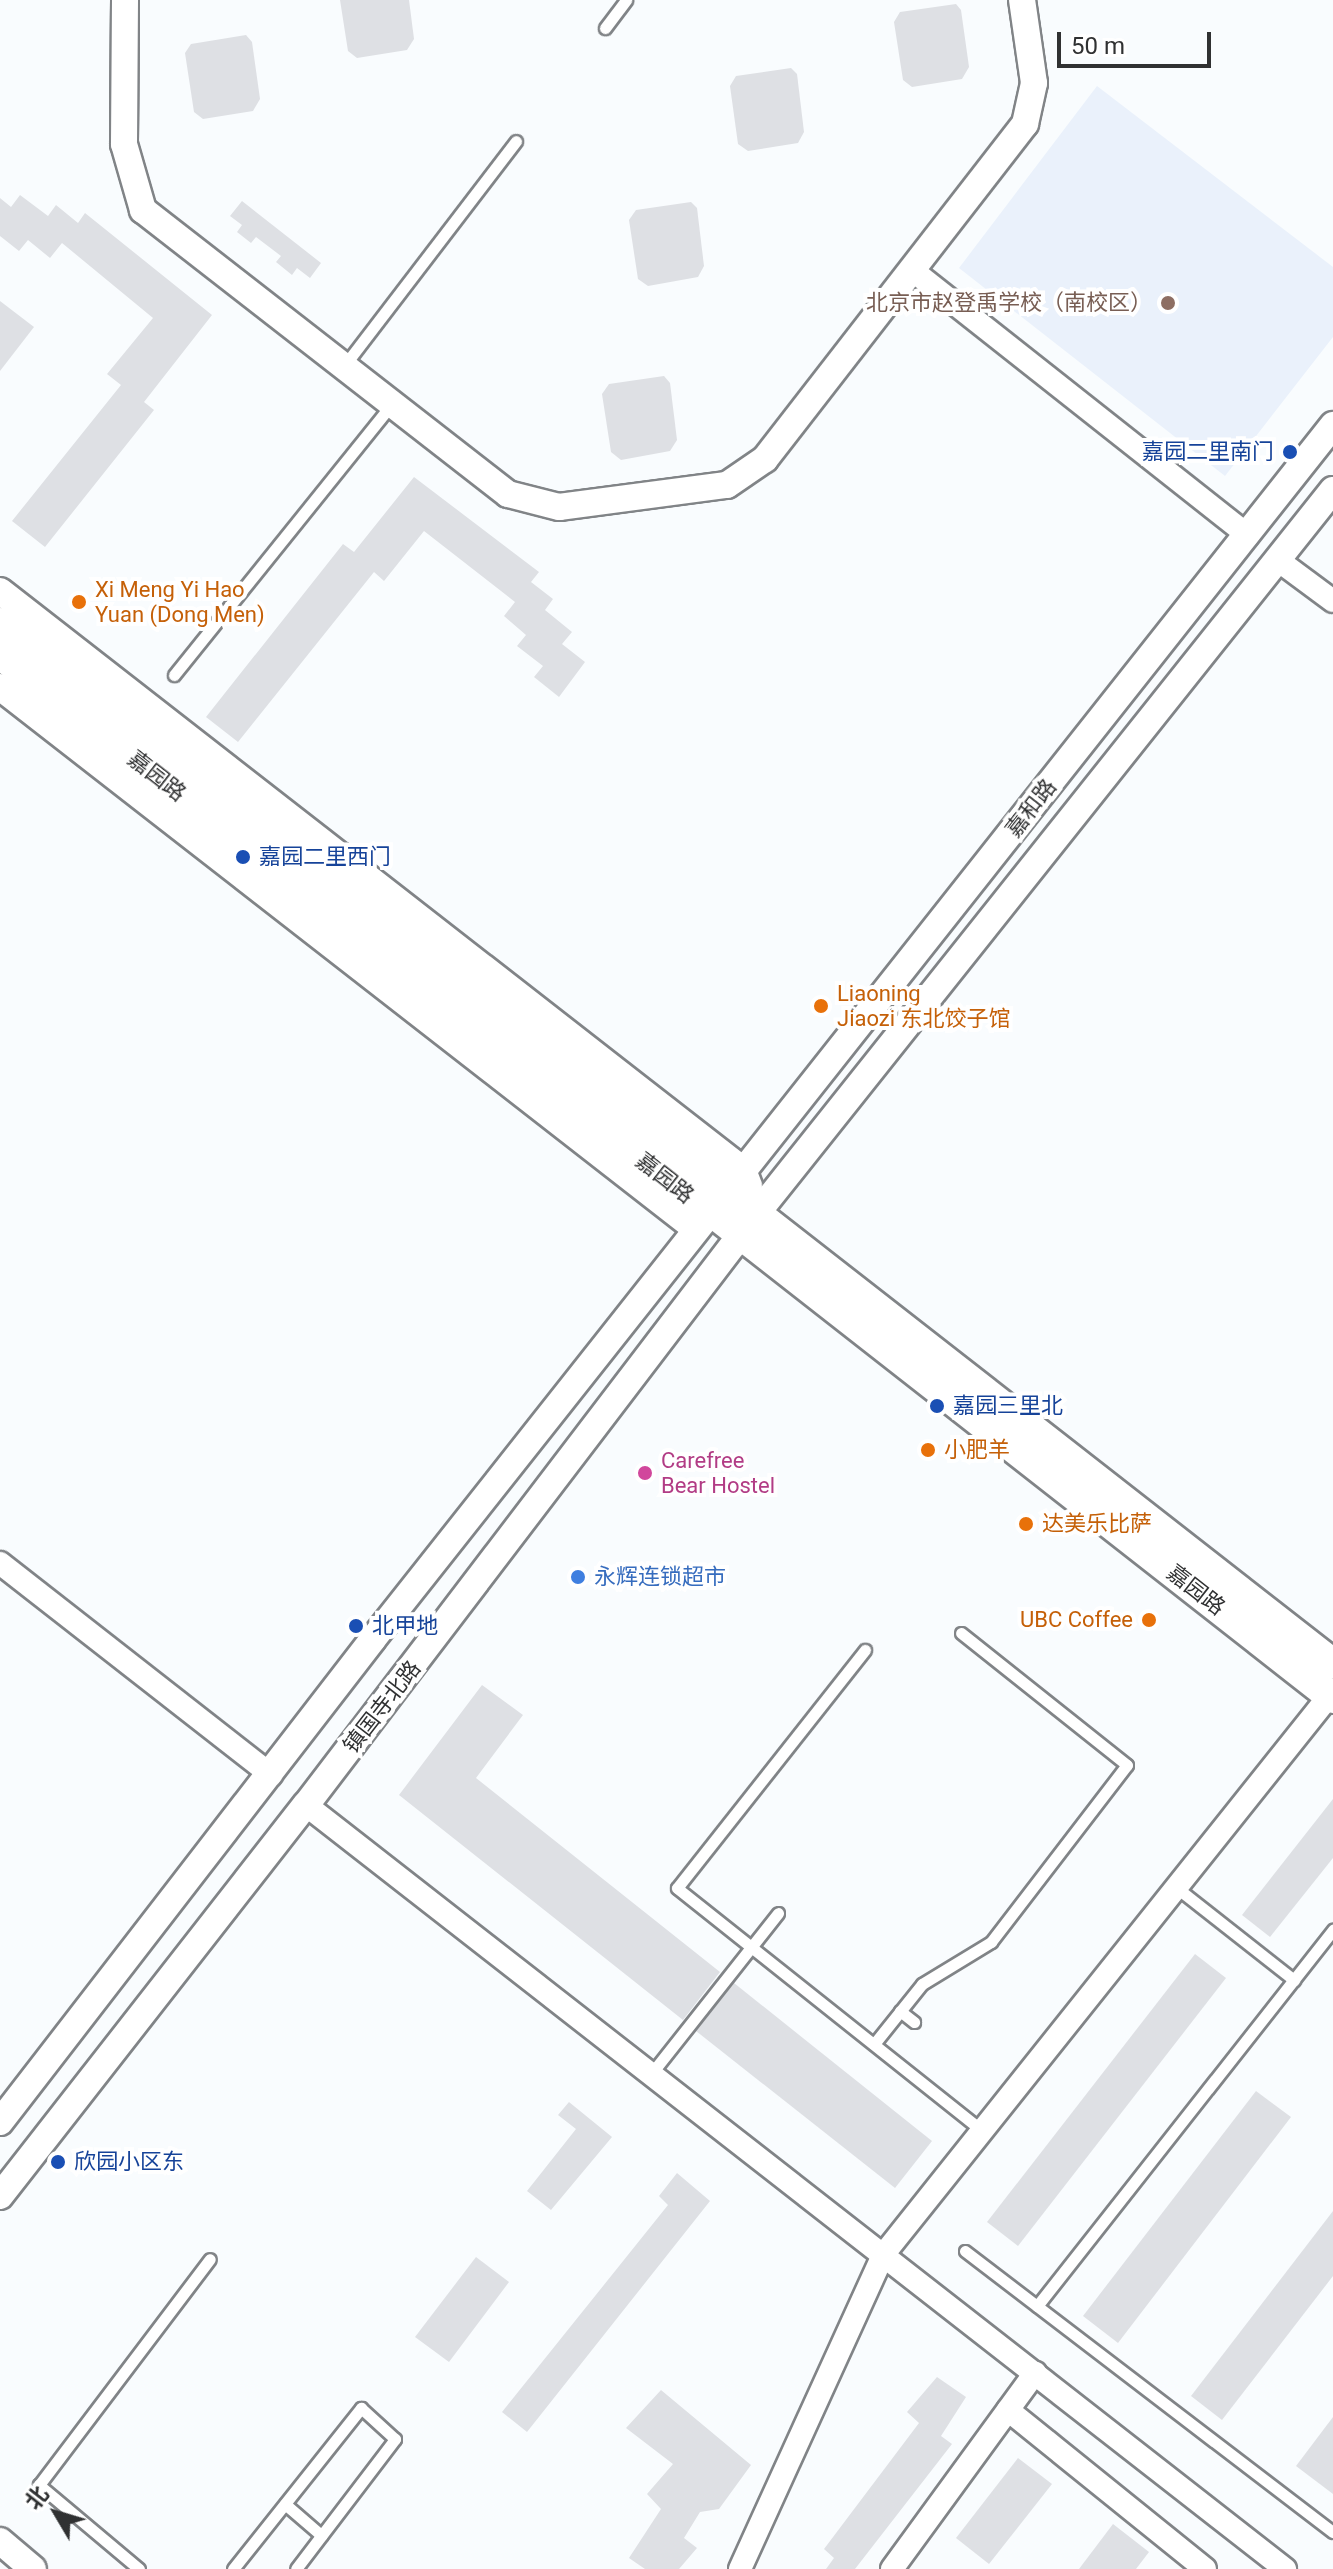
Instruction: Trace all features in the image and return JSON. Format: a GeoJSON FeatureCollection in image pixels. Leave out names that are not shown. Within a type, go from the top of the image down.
{"type":"FeatureCollection","features":[{"type":"Feature","properties":{"kind":"main road","name":"嘉园路"},"geometry":{"type":"LineString","coordinates":[[0,623],[719,1200]]}},
{"type":"Feature","properties":{"kind":"main road","name":"嘉园路"},"geometry":{"type":"LineString","coordinates":[[0,654],[719,1200]]}},
{"type":"Feature","properties":{"kind":"main road"},"geometry":{"type":"LineString","coordinates":[[719,1200],[749,1224]]}},
{"type":"Feature","properties":{"kind":"main road","name":"嘉园路"},"geometry":{"type":"LineString","coordinates":[[749,1224],[1333,1664]]}},
{"type":"Feature","properties":{"kind":"main road","name":"嘉园路"},"geometry":{"type":"LineString","coordinates":[[749,1224],[1332,1695]]}},
{"type":"Feature","properties":{"kind":"street"},"geometry":{"type":"LineString","coordinates":[[125,0],[124,144],[143,210],[508,494],[559,507],[727,485],[765,459],[1025,124],[1034,83],[1022,0]]}},
{"type":"Feature","properties":{"kind":"street"},"geometry":{"type":"LineString","coordinates":[[912,270],[1248,535]]}},
{"type":"Feature","properties":{"kind":"street","name":"嘉和路"},"geometry":{"type":"LineString","coordinates":[[719,1200],[1333,425]]}},
{"type":"Feature","properties":{"kind":"street","name":"嘉和路"},"geometry":{"type":"LineString","coordinates":[[749,1224],[1333,490]]}},
{"type":"Feature","properties":{"kind":"street"},"geometry":{"type":"LineString","coordinates":[[1279,561],[1333,601]]}},
{"type":"Feature","properties":{"kind":"street"},"geometry":{"type":"LineString","coordinates":[[0,591],[719,1200]]}},
{"type":"Feature","properties":{"kind":"street"},"geometry":{"type":"LineString","coordinates":[[0,687],[719,1200]]}},
{"type":"Feature","properties":{"kind":"street"},"geometry":{"type":"LineString","coordinates":[[0,2122],[719,1200]]}},
{"type":"Feature","properties":{"kind":"street","name":"镇国寺北路"},"geometry":{"type":"LineString","coordinates":[[0,2196],[306,1805],[749,1224]]}},
{"type":"Feature","properties":{"kind":"street"},"geometry":{"type":"LineString","coordinates":[[0,1563],[271,1775]]}},
{"type":"Feature","properties":{"kind":"street"},"geometry":{"type":"LineString","coordinates":[[740,2569],[883,2255],[1332,1695]]}},
{"type":"Feature","properties":{"kind":"street"},"geometry":{"type":"LineString","coordinates":[[306,1805],[1285,2569]]}},
{"type":"Feature","properties":{"kind":"street"},"geometry":{"type":"LineString","coordinates":[[892,2569],[1035,2373]]}},
{"type":"Feature","properties":{"kind":"street"},"geometry":{"type":"LineString","coordinates":[[1008,2410],[1205,2569]]}},
{"type":"Feature","properties":{"kind":"street"},"geometry":{"type":"LineString","coordinates":[[0,2541],[33,2569]]}},
{"type":"Feature","properties":{"kind":"lane"},"geometry":{"type":"LineString","coordinates":[[605,28],[626,0]]}},
{"type":"Feature","properties":{"kind":"lane"},"geometry":{"type":"LineString","coordinates":[[343,366],[516,141]]}},
{"type":"Feature","properties":{"kind":"lane"},"geometry":{"type":"LineString","coordinates":[[174,675],[393,403]]}},
{"type":"Feature","properties":{"kind":"lane"},"geometry":{"type":"LineString","coordinates":[[874,2044],[922,1984],[991,1942],[1127,1765],[961,1633]]}},
{"type":"Feature","properties":{"kind":"lane"},"geometry":{"type":"LineString","coordinates":[[865,1650],[677,1888],[983,2131]]}},
{"type":"Feature","properties":{"kind":"lane"},"geometry":{"type":"LineString","coordinates":[[1177,1888],[1294,1980]]}},
{"type":"Feature","properties":{"kind":"lane"},"geometry":{"type":"LineString","coordinates":[[651,2074],[778,1913]]}},
{"type":"Feature","properties":{"kind":"lane"},"geometry":{"type":"LineString","coordinates":[[1037,2306],[1333,1930]]}},
{"type":"Feature","properties":{"kind":"lane"},"geometry":{"type":"LineString","coordinates":[[900,2011],[914,2022]]}},
{"type":"Feature","properties":{"kind":"lane"},"geometry":{"type":"LineString","coordinates":[[965,2251],[1333,2532]]}},
{"type":"Feature","properties":{"kind":"lane"},"geometry":{"type":"LineString","coordinates":[[139,2569],[39,2485],[210,2259]]}},
{"type":"Feature","properties":{"kind":"lane"},"geometry":{"type":"LineString","coordinates":[[233,2569],[361,2408],[395,2439],[296,2569]]}},
{"type":"Feature","properties":{"kind":"lane"},"geometry":{"type":"LineString","coordinates":[[285,2504],[321,2535]]}},
{"type":"Feature","properties":{"kind":"shaded area","name":"北京市赵登禹学校（南校区）"},"geometry":{"type":"Polygon","coordinates":[[[1097,86],[1333,267],[1333,337],[1225,476],[959,268],[1097,86]]]}},
{"type":"Feature","properties":{"kind":"building"},"geometry":{"type":"Polygon","coordinates":[[[340,0],[409,0],[414,39],[407,50],[357,58],[348,51],[340,0]]]}},
{"type":"Feature","properties":{"kind":"building"},"geometry":{"type":"Polygon","coordinates":[[[956,4],[961,10],[969,67],[962,79],[912,87],[903,80],[894,22],[900,12],[956,4]]]}},
{"type":"Feature","properties":{"kind":"building"},"geometry":{"type":"Polygon","coordinates":[[[246,35],[252,42],[260,99],[253,111],[203,119],[194,112],[185,53],[191,44],[246,35]]]}},
{"type":"Feature","properties":{"kind":"building"},"geometry":{"type":"Polygon","coordinates":[[[791,68],[797,74],[804,132],[798,143],[748,151],[738,144],[730,86],[736,76],[791,68]]]}},
{"type":"Feature","properties":{"kind":"building"},"geometry":{"type":"Polygon","coordinates":[[[20,195],[48,216],[56,205],[78,223],[85,213],[212,315],[144,402],[154,410],[45,547],[12,521],[121,385],[107,374],[153,318],[62,243],[50,258],[28,240],[19,251],[0,236],[0,198],[11,207],[20,195]]]}},
{"type":"Feature","properties":{"kind":"building"},"geometry":{"type":"Polygon","coordinates":[[[242,201],[321,263],[310,278],[297,268],[292,275],[276,262],[281,256],[256,237],[251,243],[237,232],[242,225],[230,216],[242,201]]]}},
{"type":"Feature","properties":{"kind":"building"},"geometry":{"type":"Polygon","coordinates":[[[691,202],[697,208],[704,266],[698,277],[648,286],[638,279],[629,220],[636,210],[691,202]]]}},
{"type":"Feature","properties":{"kind":"building"},"geometry":{"type":"Polygon","coordinates":[[[0,301],[34,327],[0,371],[0,301]]]}},
{"type":"Feature","properties":{"kind":"building"},"geometry":{"type":"Polygon","coordinates":[[[664,376],[670,383],[677,440],[670,451],[621,460],[611,452],[602,394],[609,384],[664,376]]]}},
{"type":"Feature","properties":{"kind":"building"},"geometry":{"type":"Polygon","coordinates":[[[414,477],[539,572],[531,582],[553,599],[545,610],[572,632],[562,644],[585,662],[559,697],[534,677],[543,666],[517,646],[526,635],[504,616],[515,602],[424,531],[384,581],[374,572],[238,742],[206,717],[343,544],[354,552],[414,477]]]}},
{"type":"Feature","properties":{"kind":"building"},"geometry":{"type":"Polygon","coordinates":[[[482,1685],[523,1715],[476,1778],[720,1972],[683,2020],[399,1795],[482,1685]]]}},
{"type":"Feature","properties":{"kind":"building"},"geometry":{"type":"Polygon","coordinates":[[[1333,1799],[1333,1858],[1270,1937],[1242,1915],[1333,1799]]]}},
{"type":"Feature","properties":{"kind":"building"},"geometry":{"type":"Polygon","coordinates":[[[1195,1954],[1226,1978],[1018,2246],[987,2222],[1195,1954]]]}},
{"type":"Feature","properties":{"kind":"building"},"geometry":{"type":"Polygon","coordinates":[[[734,1983],[932,2141],[895,2188],[696,2031],[734,1983]]]}},
{"type":"Feature","properties":{"kind":"building"},"geometry":{"type":"Polygon","coordinates":[[[1256,2091],[1291,2117],[1118,2343],[1083,2316],[1256,2091]]]}},
{"type":"Feature","properties":{"kind":"building"},"geometry":{"type":"Polygon","coordinates":[[[569,2102],[612,2137],[551,2210],[527,2191],[576,2129],[558,2115],[569,2102]]]}},
{"type":"Feature","properties":{"kind":"building"},"geometry":{"type":"Polygon","coordinates":[[[677,2173],[710,2201],[527,2432],[502,2412],[668,2205],[659,2196],[677,2173]]]}},
{"type":"Feature","properties":{"kind":"building"},"geometry":{"type":"Polygon","coordinates":[[[1333,2211],[1333,2276],[1222,2420],[1191,2396],[1333,2211]]]}},
{"type":"Feature","properties":{"kind":"building"},"geometry":{"type":"Polygon","coordinates":[[[476,2257],[509,2282],[449,2362],[415,2337],[476,2257]]]}},
{"type":"Feature","properties":{"kind":"building"},"geometry":{"type":"Polygon","coordinates":[[[937,2377],[966,2397],[941,2436],[952,2444],[855,2569],[826,2569],[834,2558],[824,2549],[919,2423],[907,2412],[937,2377]]]}},
{"type":"Feature","properties":{"kind":"building"},"geometry":{"type":"Polygon","coordinates":[[[661,2390],[751,2465],[719,2509],[700,2512],[684,2538],[697,2548],[679,2569],[645,2569],[629,2558],[661,2509],[647,2494],[673,2464],[626,2428],[661,2390]]]}},
{"type":"Feature","properties":{"kind":"building"},"geometry":{"type":"Polygon","coordinates":[[[1333,2417],[1333,2494],[1296,2466],[1333,2417]]]}},
{"type":"Feature","properties":{"kind":"building"},"geometry":{"type":"Polygon","coordinates":[[[1018,2458],[1052,2484],[989,2564],[956,2538],[1018,2458]]]}},
{"type":"Feature","properties":{"kind":"building"},"geometry":{"type":"Polygon","coordinates":[[[1113,2524],[1149,2552],[1136,2569],[1079,2569],[1113,2524]]]}},
{"type":"Feature","properties":{"kind":"place","name":"北京市赵登禹学校（南校区）"},"geometry":{"type":"Point","coordinates":[1168,303]}},
{"type":"Feature","properties":{"kind":"place","name":"嘉园二里南门"},"geometry":{"type":"Point","coordinates":[1290,452]}},
{"type":"Feature","properties":{"kind":"place","name":"Xi Meng Yi Hao Yuan (Dong Men)"},"geometry":{"type":"Point","coordinates":[79,602]}},
{"type":"Feature","properties":{"kind":"place","name":"嘉园二里西门"},"geometry":{"type":"Point","coordinates":[243,857]}},
{"type":"Feature","properties":{"kind":"place","name":"Liaoning Jiaozi 东北饺子馆"},"geometry":{"type":"Point","coordinates":[821,1006]}},
{"type":"Feature","properties":{"kind":"place","name":"嘉园三里北"},"geometry":{"type":"Point","coordinates":[937,1406]}},
{"type":"Feature","properties":{"kind":"place","name":"小肥羊"},"geometry":{"type":"Point","coordinates":[928,1450]}},
{"type":"Feature","properties":{"kind":"place","name":"Carefree Bear Hostel"},"geometry":{"type":"Point","coordinates":[645,1473]}},
{"type":"Feature","properties":{"kind":"place","name":"达美乐比萨"},"geometry":{"type":"Point","coordinates":[1026,1524]}},
{"type":"Feature","properties":{"kind":"place","name":"永辉连锁超市"},"geometry":{"type":"Point","coordinates":[578,1577]}},
{"type":"Feature","properties":{"kind":"place","name":"UBC Coffee"},"geometry":{"type":"Point","coordinates":[1149,1620]}},
{"type":"Feature","properties":{"kind":"place","name":"北甲地"},"geometry":{"type":"Point","coordinates":[356,1626]}},
{"type":"Feature","properties":{"kind":"place","name":"欣园小区东"},"geometry":{"type":"Point","coordinates":[58,2162]}}]}
